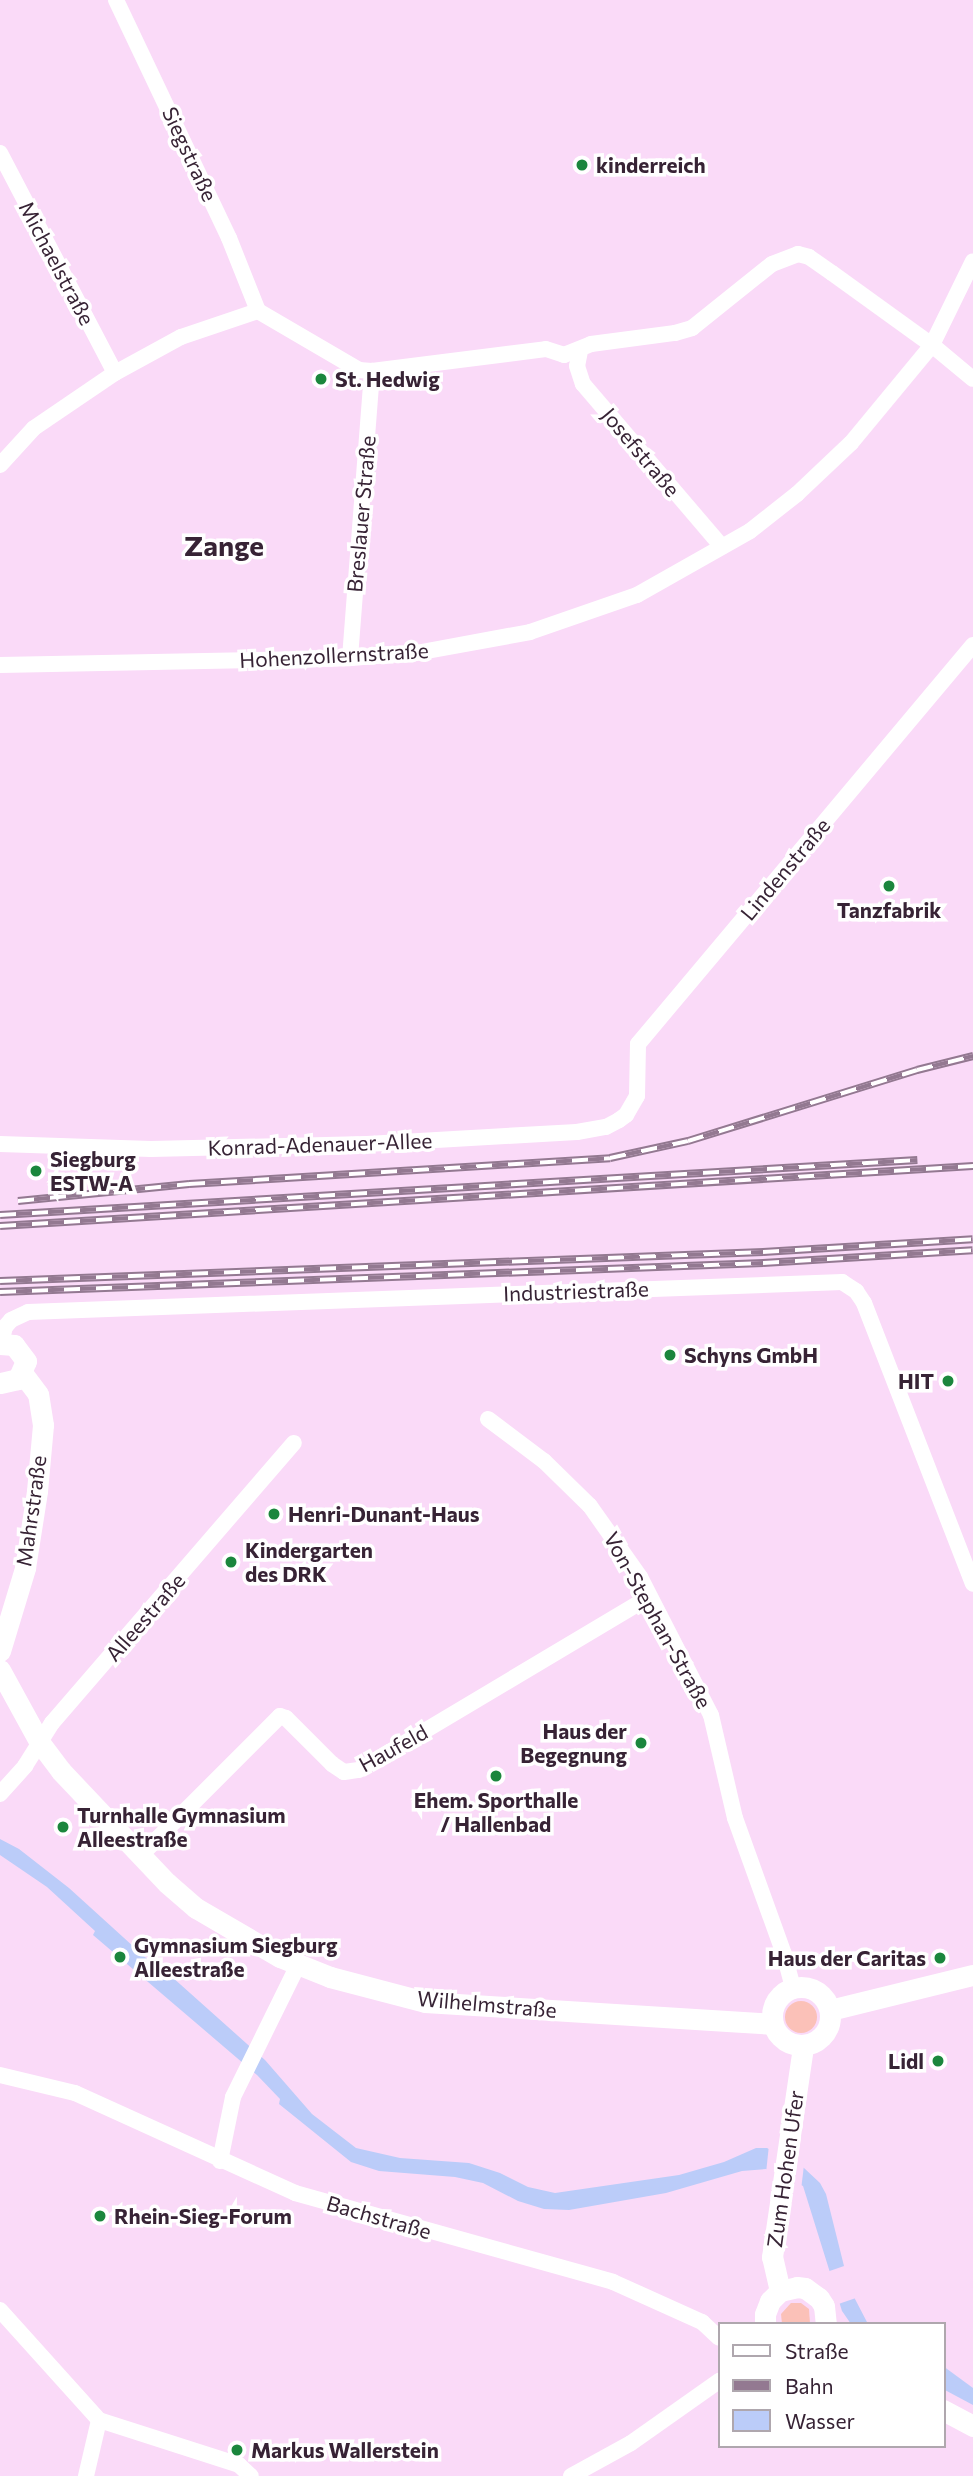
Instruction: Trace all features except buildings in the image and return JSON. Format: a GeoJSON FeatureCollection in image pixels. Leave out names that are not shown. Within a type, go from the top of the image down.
{"type":"FeatureCollection","features":[{"type":"Feature","properties":{"kind":"main road","name":"Mahrstraße"},"geometry":{"type":"LineString","coordinates":[[0,1651],[7,1605],[25,1568],[37,1491],[43,1425],[38,1394],[23,1374],[24,1354],[14,1345],[1,1344]]}},
{"type":"Feature","properties":{"kind":"main road"},"geometry":{"type":"LineString","coordinates":[[0,1383],[12,1382],[23,1374]]}},
{"type":"Feature","properties":{"kind":"main road","name":"Wilhelmstraße"},"geometry":{"type":"LineString","coordinates":[[0,1670],[40,1743],[72,1784],[140,1856],[196,1908],[244,1939],[298,1965],[341,1980],[425,2002],[772,2024]]}},
{"type":"Feature","properties":{"kind":"main road"},"geometry":{"type":"LineString","coordinates":[[830,2010],[973,1975]]}},
{"type":"Feature","properties":{"kind":"main road"},"geometry":{"type":"LineString","coordinates":[[803,1987],[820,1994],[830,2010],[826,2033],[812,2044],[803,2046],[780,2038],[772,2024],[773,2006],[785,1991],[793,1988],[803,1987]]}},
{"type":"Feature","properties":{"kind":"main road","name":"Zum Hohen Ufer"},"geometry":{"type":"LineString","coordinates":[[780,2291],[772,2257],[803,2046]]}},
{"type":"Feature","properties":{"kind":"main road"},"geometry":{"type":"LineString","coordinates":[[765,2322],[766,2307],[780,2291],[797,2287],[813,2292],[824,2306],[826,2322]]}},
{"type":"Feature","properties":{"kind":"main road"},"geometry":{"type":"LineString","coordinates":[[945,2411],[973,2426]]}},
{"type":"Feature","properties":{"kind":"street","name":"Siegstraße"},"geometry":{"type":"LineString","coordinates":[[116,0],[229,239],[258,311]]}},
{"type":"Feature","properties":{"kind":"street","name":"Michaelstraße"},"geometry":{"type":"LineString","coordinates":[[0,153],[115,373]]}},
{"type":"Feature","properties":{"kind":"street"},"geometry":{"type":"LineString","coordinates":[[0,465],[34,428],[115,373],[181,337],[258,311],[359,370],[372,371],[546,349],[564,355],[580,351],[591,344],[675,333],[692,328],[778,260],[798,254],[809,257],[932,345],[973,379]]}},
{"type":"Feature","properties":{"kind":"street","name":"Hohenzollernstraße"},"geometry":{"type":"LineString","coordinates":[[0,665],[350,658],[415,653],[530,632],[637,594],[750,531],[828,466],[878,412],[932,345],[973,261]]}},
{"type":"Feature","properties":{"kind":"street","name":"Josefstraße"},"geometry":{"type":"LineString","coordinates":[[580,351],[577,366],[583,384],[722,547]]}},
{"type":"Feature","properties":{"kind":"street","name":"Breslauer Straße"},"geometry":{"type":"LineString","coordinates":[[350,658],[372,371]]}},
{"type":"Feature","properties":{"kind":"street","name":"Lindenstraße"},"geometry":{"type":"LineString","coordinates":[[632,1107],[637,1096],[638,1044],[973,645]]}},
{"type":"Feature","properties":{"kind":"street","name":"Konrad-Adenauer-Allee"},"geometry":{"type":"LineString","coordinates":[[0,1144],[151,1149],[239,1148],[577,1132],[606,1127],[626,1115],[632,1107]]}},
{"type":"Feature","properties":{"kind":"street","name":"Industriestraße"},"geometry":{"type":"LineString","coordinates":[[1,1344],[1,1336],[11,1320],[28,1312],[842,1282],[856,1291],[864,1303],[973,1581]]}},
{"type":"Feature","properties":{"kind":"street","name":"Von-Stephan-Straße"},"geometry":{"type":"LineString","coordinates":[[488,1419],[544,1461],[590,1506],[613,1535],[649,1597],[711,1715],[734,1818],[784,1954],[793,1988]]}},
{"type":"Feature","properties":{"kind":"street","name":"Alleestraße"},"geometry":{"type":"LineString","coordinates":[[0,1794],[25,1766],[52,1723],[294,1443]]}},
{"type":"Feature","properties":{"kind":"street","name":"Haufeld"},"geometry":{"type":"LineString","coordinates":[[140,1856],[280,1716],[286,1718],[332,1764],[344,1772],[359,1770],[649,1597]]}},
{"type":"Feature","properties":{"kind":"street"},"geometry":{"type":"LineString","coordinates":[[220,2161],[233,2097],[298,1965]]}},
{"type":"Feature","properties":{"kind":"street","name":"Bachstraße"},"geometry":{"type":"LineString","coordinates":[[0,2075],[75,2093],[295,2193],[613,2282],[702,2322],[718,2337]]}},
{"type":"Feature","properties":{"kind":"street"},"geometry":{"type":"LineString","coordinates":[[0,2310],[99,2420],[239,2465],[251,2476]]}},
{"type":"Feature","properties":{"kind":"street"},"geometry":{"type":"LineString","coordinates":[[571,2476],[631,2443],[718,2382]]}},
{"type":"Feature","properties":{"kind":"street"},"geometry":{"type":"LineString","coordinates":[[86,2476],[99,2420]]}},
{"type":"Feature","properties":{"kind":"shaded area"},"geometry":{"type":"Polygon","coordinates":[[[801,2001],[813,2005],[817,2017],[813,2029],[801,2033],[789,2029],[785,2017],[789,2005],[801,2001]]]}},
{"type":"Feature","properties":{"kind":"shaded area"},"geometry":{"type":"Polygon","coordinates":[[[791,2303],[801,2303],[809,2309],[810,2322],[782,2322],[781,2314],[791,2303]]]}},
{"type":"Feature","properties":{"kind":"water"},"geometry":{"type":"Polygon","coordinates":[[[0,1839],[19,1849],[69,1888],[265,2060],[312,2114],[356,2148],[400,2158],[469,2163],[500,2173],[528,2187],[555,2193],[679,2175],[724,2162],[756,2148],[767,2148],[804,2168],[820,2183],[826,2194],[855,2299],[867,2322],[850,2322],[842,2311],[803,2186],[766,2169],[742,2171],[666,2193],[569,2210],[544,2209],[518,2201],[483,2183],[455,2177],[379,2171],[351,2162],[279,2104],[280,2099],[257,2075],[93,1935],[95,1931],[47,1887],[0,1855],[0,1839]]]}},
{"type":"Feature","properties":{"kind":"water"},"geometry":{"type":"Polygon","coordinates":[[[945,2367],[973,2388],[973,2405],[945,2390],[945,2367]]]}},
{"type":"Feature","properties":{"kind":"pier"},"geometry":{"type":"Polygon","coordinates":[[[769,2145],[804,2165],[801,2190],[766,2173],[769,2145]]]}},
{"type":"Feature","properties":{"kind":"pier"},"geometry":{"type":"Polygon","coordinates":[[[847,2265],[858,2297],[836,2305],[825,2272],[847,2265]]]}},
{"type":"Feature","properties":{"kind":"railway"},"geometry":{"type":"LineString","coordinates":[[18,1201],[189,1184],[610,1158],[688,1141],[917,1070],[973,1056]]}},
{"type":"Feature","properties":{"kind":"railway"},"geometry":{"type":"LineString","coordinates":[[0,1215],[917,1160]]}},
{"type":"Feature","properties":{"kind":"railway"},"geometry":{"type":"LineString","coordinates":[[0,1226],[973,1166]]}},
{"type":"Feature","properties":{"kind":"railway"},"geometry":{"type":"LineString","coordinates":[[0,1281],[763,1252],[973,1239]]}},
{"type":"Feature","properties":{"kind":"railway"},"geometry":{"type":"LineString","coordinates":[[0,1292],[763,1263],[973,1250]]}},
{"type":"Feature","properties":{"kind":"place","name":"kinderreich"},"geometry":{"type":"Point","coordinates":[582,165]}},
{"type":"Feature","properties":{"kind":"place","name":"St. Hedwig"},"geometry":{"type":"Point","coordinates":[321,379]}},
{"type":"Feature","properties":{"kind":"place","name":"Tanzfabrik"},"geometry":{"type":"Point","coordinates":[889,886]}},
{"type":"Feature","properties":{"kind":"place","name":"Siegburg ESTW-A"},"geometry":{"type":"Point","coordinates":[36,1171]}},
{"type":"Feature","properties":{"kind":"place","name":"Schyns GmbH"},"geometry":{"type":"Point","coordinates":[670,1355]}},
{"type":"Feature","properties":{"kind":"place","name":"HIT"},"geometry":{"type":"Point","coordinates":[948,1381]}},
{"type":"Feature","properties":{"kind":"place","name":"Henri-Dunant-Haus"},"geometry":{"type":"Point","coordinates":[274,1514]}},
{"type":"Feature","properties":{"kind":"place","name":"Kindergarten des DRK"},"geometry":{"type":"Point","coordinates":[231,1562]}},
{"type":"Feature","properties":{"kind":"place","name":"Haus der Begegnung"},"geometry":{"type":"Point","coordinates":[641,1743]}},
{"type":"Feature","properties":{"kind":"place","name":"Ehem. Sporthalle / Hallenbad"},"geometry":{"type":"Point","coordinates":[496,1776]}},
{"type":"Feature","properties":{"kind":"place","name":"Turnhalle Gymnasium Alleestraße"},"geometry":{"type":"Point","coordinates":[63,1827]}},
{"type":"Feature","properties":{"kind":"place","name":"Gymnasium Siegburg Alleestraße"},"geometry":{"type":"Point","coordinates":[120,1957]}},
{"type":"Feature","properties":{"kind":"place","name":"Haus der Caritas"},"geometry":{"type":"Point","coordinates":[940,1958]}},
{"type":"Feature","properties":{"kind":"place","name":"Lidl"},"geometry":{"type":"Point","coordinates":[938,2061]}},
{"type":"Feature","properties":{"kind":"place","name":"Rhein-Sieg-Forum"},"geometry":{"type":"Point","coordinates":[100,2216]}},
{"type":"Feature","properties":{"kind":"place","name":"Markus Wallerstein"},"geometry":{"type":"Point","coordinates":[237,2450]}},
{"type":"Feature","properties":{"kind":"district","name":"Zange"},"geometry":{"type":"Point","coordinates":[224,545]}}]}
